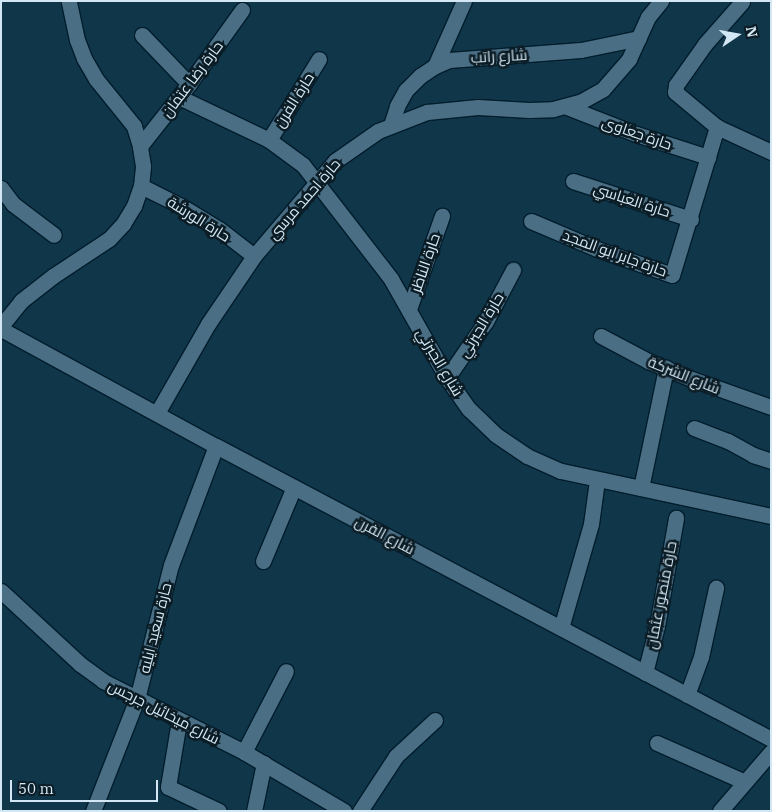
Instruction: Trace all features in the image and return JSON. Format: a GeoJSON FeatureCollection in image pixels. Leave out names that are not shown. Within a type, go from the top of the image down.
{"type":"FeatureCollection","features":[{"type":"Feature","properties":{"kind":"street"},"geometry":{"type":"LineString","coordinates":[[1,327],[21,301],[53,276],[109,240],[123,224],[134,206],[141,186],[143,166],[134,126],[96,80],[84,58],[69,1]]}},
{"type":"Feature","properties":{"kind":"street"},"geometry":{"type":"LineString","coordinates":[[435,66],[464,1]]}},
{"type":"Feature","properties":{"kind":"street","name":"حارة احمد مرسي"},"geometry":{"type":"LineString","coordinates":[[157,413],[208,324],[254,256],[334,161],[355,144],[391,125],[427,112],[452,108],[478,107],[530,110],[567,107],[603,89],[629,59],[648,17],[660,1]]}},
{"type":"Feature","properties":{"kind":"street"},"geometry":{"type":"LineString","coordinates":[[742,2],[705,44],[674,88],[678,94],[717,127],[771,152]]}},
{"type":"Feature","properties":{"kind":"street","name":"حارة رضا عتمان"},"geometry":{"type":"LineString","coordinates":[[140,146],[189,84],[242,10]]}},
{"type":"Feature","properties":{"kind":"street"},"geometry":{"type":"LineString","coordinates":[[142,35],[189,84]]}},
{"type":"Feature","properties":{"kind":"street","name":"شارع راتب"},"geometry":{"type":"LineString","coordinates":[[391,125],[397,106],[406,90],[420,76],[435,66],[464,58],[552,53],[611,45],[640,38]]}},
{"type":"Feature","properties":{"kind":"street","name":"حارة الفرن"},"geometry":{"type":"LineString","coordinates":[[269,140],[319,59]]}},
{"type":"Feature","properties":{"kind":"street","name":"شارع الجبرتي"},"geometry":{"type":"LineString","coordinates":[[179,97],[269,140],[287,151],[317,180],[391,279],[447,378],[476,415],[496,435],[527,456],[561,471],[771,516]]}},
{"type":"Feature","properties":{"kind":"street","name":"حارة جعاوى"},"geometry":{"type":"LineString","coordinates":[[567,107],[636,134],[708,157]]}},
{"type":"Feature","properties":{"kind":"street"},"geometry":{"type":"LineString","coordinates":[[691,219],[717,127]]}},
{"type":"Feature","properties":{"kind":"street","name":"حارة العباسي"},"geometry":{"type":"LineString","coordinates":[[573,181],[691,219]]}},
{"type":"Feature","properties":{"kind":"street","name":"حارة الورشة"},"geometry":{"type":"LineString","coordinates":[[141,186],[181,206],[219,229],[254,256]]}},
{"type":"Feature","properties":{"kind":"street"},"geometry":{"type":"LineString","coordinates":[[1,188],[13,204],[54,235]]}},
{"type":"Feature","properties":{"kind":"street","name":"حارة الناظر"},"geometry":{"type":"LineString","coordinates":[[409,309],[442,216]]}},
{"type":"Feature","properties":{"kind":"street","name":"حارة جابر ابو المجد"},"geometry":{"type":"LineString","coordinates":[[531,221],[597,249],[669,275],[674,273],[691,219]]}},
{"type":"Feature","properties":{"kind":"street","name":"حارة الجبرتي"},"geometry":{"type":"LineString","coordinates":[[447,378],[486,321],[513,270]]}},
{"type":"Feature","properties":{"kind":"street","name":"شارع الفرن"},"geometry":{"type":"LineString","coordinates":[[1,327],[216,446],[771,739]]}},
{"type":"Feature","properties":{"kind":"street","name":"شارع الشركة"},"geometry":{"type":"LineString","coordinates":[[601,336],[666,368],[771,407]]}},
{"type":"Feature","properties":{"kind":"street"},"geometry":{"type":"LineString","coordinates":[[640,488],[666,368]]}},
{"type":"Feature","properties":{"kind":"street"},"geometry":{"type":"LineString","coordinates":[[694,428],[728,441],[753,456],[771,461]]}},
{"type":"Feature","properties":{"kind":"street","name":"حارة سعيد ايليه"},"geometry":{"type":"LineString","coordinates":[[93,811],[137,700],[170,565],[216,446]]}},
{"type":"Feature","properties":{"kind":"street"},"geometry":{"type":"LineString","coordinates":[[561,628],[592,524],[597,480]]}},
{"type":"Feature","properties":{"kind":"street"},"geometry":{"type":"LineString","coordinates":[[263,561],[294,487]]}},
{"type":"Feature","properties":{"kind":"street","name":"حارة منصور عثمان"},"geometry":{"type":"LineString","coordinates":[[645,673],[657,626],[676,518]]}},
{"type":"Feature","properties":{"kind":"street"},"geometry":{"type":"LineString","coordinates":[[688,695],[701,657],[716,588]]}},
{"type":"Feature","properties":{"kind":"street","name":"شارع ميخائيل جرجس"},"geometry":{"type":"LineString","coordinates":[[1,591],[80,664],[103,681],[137,700],[244,752],[344,811]]}},
{"type":"Feature","properties":{"kind":"street"},"geometry":{"type":"LineString","coordinates":[[244,752],[286,671]]}},
{"type":"Feature","properties":{"kind":"street"},"geometry":{"type":"LineString","coordinates":[[360,811],[396,756],[435,720]]}},
{"type":"Feature","properties":{"kind":"street"},"geometry":{"type":"LineString","coordinates":[[179,721],[168,787],[219,811]]}},
{"type":"Feature","properties":{"kind":"street"},"geometry":{"type":"LineString","coordinates":[[657,743],[745,782]]}},
{"type":"Feature","properties":{"kind":"street"},"geometry":{"type":"LineString","coordinates":[[720,811],[771,752]]}},
{"type":"Feature","properties":{"kind":"street"},"geometry":{"type":"LineString","coordinates":[[254,811],[264,763]]}}]}
